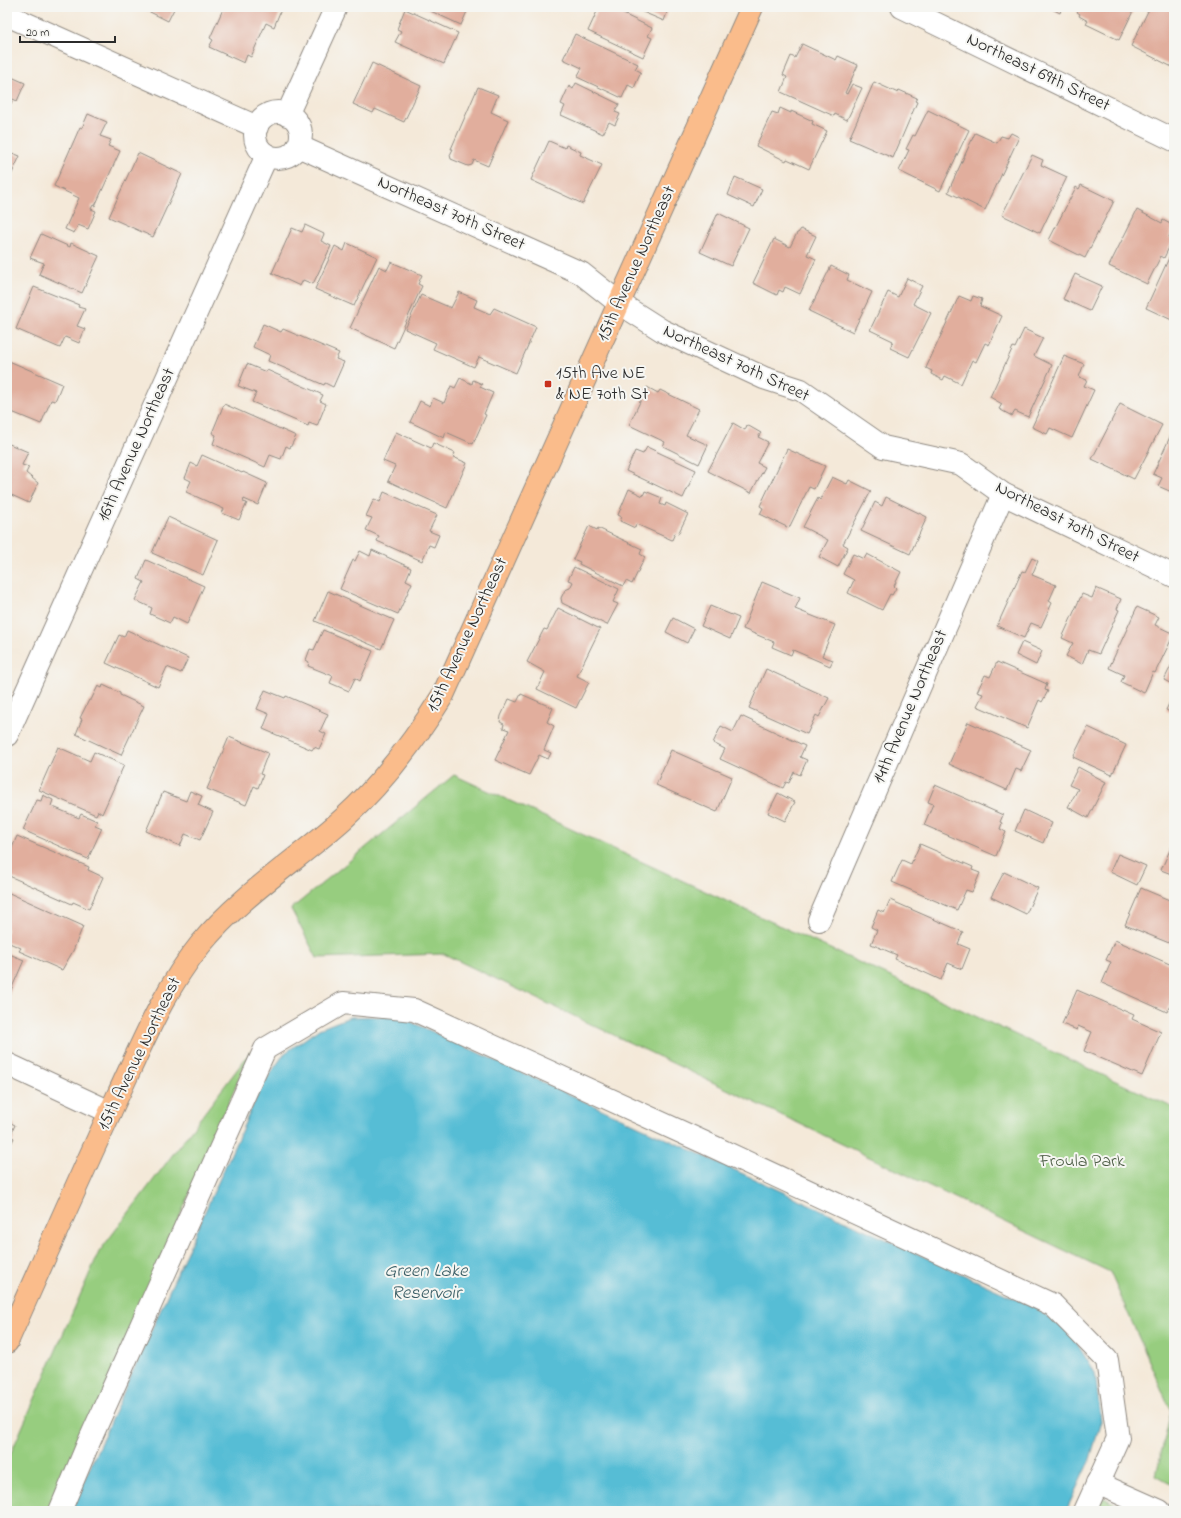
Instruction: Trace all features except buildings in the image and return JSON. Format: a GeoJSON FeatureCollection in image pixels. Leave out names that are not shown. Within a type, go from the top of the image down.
{"type":"FeatureCollection","features":[{"type":"Feature","properties":{"kind":"main road","name":"15th Avenue Northeast"},"geometry":{"type":"LineString","coordinates":[[7,1342],[110,1112],[164,1000],[180,971],[222,920],[254,891],[344,818],[366,796],[393,766],[426,722],[443,695],[752,7]]}},
{"type":"Feature","properties":{"kind":"street"},"geometry":{"type":"LineString","coordinates":[[287,115],[336,7]]}},
{"type":"Feature","properties":{"kind":"street","name":"Northeast 69th Street"},"geometry":{"type":"LineString","coordinates":[[902,7],[1174,140]]}},
{"type":"Feature","properties":{"kind":"street"},"geometry":{"type":"LineString","coordinates":[[7,15],[257,127]]}},
{"type":"Feature","properties":{"kind":"street"},"geometry":{"type":"LineString","coordinates":[[277,112],[287,115],[296,121],[300,127],[301,134],[298,146],[292,153],[285,157],[277,158],[262,152],[257,146],[255,139],[257,127],[263,117],[277,112]]}},
{"type":"Feature","properties":{"kind":"street","name":"Northeast 70th Street"},"geometry":{"type":"LineString","coordinates":[[298,146],[582,273],[619,303],[663,331],[764,378],[801,390],[883,447],[961,464],[1003,494],[1174,576]]}},
{"type":"Feature","properties":{"kind":"street","name":"16th Avenue Northeast"},"geometry":{"type":"LineString","coordinates":[[7,735],[268,155]]}},
{"type":"Feature","properties":{"kind":"street","name":"14th Avenue Northeast"},"geometry":{"type":"LineString","coordinates":[[818,920],[1003,494]]}},
{"type":"Feature","properties":{"kind":"street"},"geometry":{"type":"LineString","coordinates":[[60,1511],[88,1444],[265,1049],[343,1003],[414,1010],[1053,1305],[1107,1360],[1118,1438],[1085,1511]]}},
{"type":"Feature","properties":{"kind":"street"},"geometry":{"type":"LineString","coordinates":[[7,1064],[110,1112]]}},
{"type":"Feature","properties":{"kind":"street"},"geometry":{"type":"LineString","coordinates":[[1097,1483],[1160,1511]]}},
{"type":"Feature","properties":{"kind":"green space","name":"Froula Park"},"geometry":{"type":"Polygon","coordinates":[[[454,775],[1174,1108],[1174,1485],[1156,1475],[1171,1411],[1110,1272],[444,954],[317,958],[291,909],[454,775]]]}},
{"type":"Feature","properties":{"kind":"green space"},"geometry":{"type":"Polygon","coordinates":[[[251,1051],[53,1511],[7,1511],[7,1462],[99,1252],[251,1051]]]}},
{"type":"Feature","properties":{"kind":"green space"},"geometry":{"type":"Polygon","coordinates":[[[1100,1496],[1125,1509],[1124,1511],[1094,1511],[1100,1496]]]}},
{"type":"Feature","properties":{"kind":"water","name":"Green Lake Reservoir"},"geometry":{"type":"Polygon","coordinates":[[[398,1016],[1036,1308],[1071,1334],[1095,1373],[1101,1421],[1090,1459],[1066,1511],[70,1511],[262,1085],[285,1053],[319,1029],[350,1017],[398,1016]]]}},
{"type":"Feature","properties":{"kind":"place","name":"15th Ave NE & NE 70th St"},"geometry":{"type":"Point","coordinates":[548,384]}}]}
